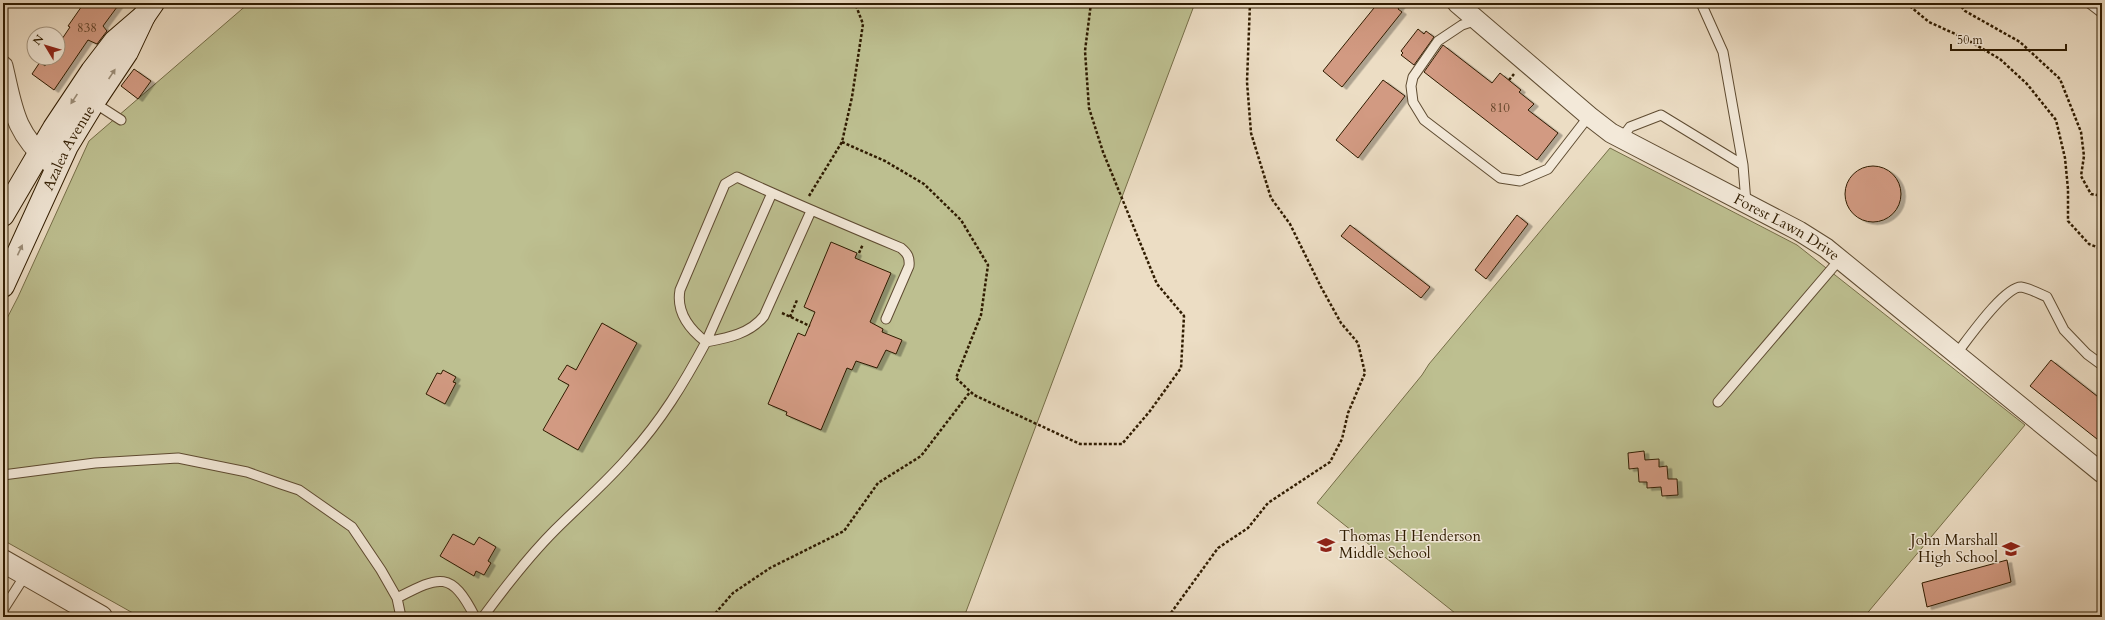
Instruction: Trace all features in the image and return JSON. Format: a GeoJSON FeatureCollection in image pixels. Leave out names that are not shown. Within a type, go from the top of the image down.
{"type":"FeatureCollection","features":[{"type":"Feature","properties":{"kind":"main road","name":"Azalea Avenue"},"geometry":{"type":"LineString","coordinates":[[3,286],[67,146],[93,102],[128,52],[148,10]]}},
{"type":"Feature","properties":{"kind":"main road","name":"Azalea Avenue"},"geometry":{"type":"LineString","coordinates":[[3,215],[65,111],[115,41],[148,10]]}},
{"type":"Feature","properties":{"kind":"main road"},"geometry":{"type":"LineString","coordinates":[[3,561],[101,617]]}},
{"type":"Feature","properties":{"kind":"street","name":"Forest Lawn Drive"},"geometry":{"type":"LineString","coordinates":[[1457,3],[1589,116],[1621,139],[1815,240],[1957,353],[2102,473]]}},
{"type":"Feature","properties":{"kind":"street"},"geometry":{"type":"LineString","coordinates":[[3,66],[16,122],[23,134],[39,153],[56,168]]}},
{"type":"Feature","properties":{"kind":"lane"},"geometry":{"type":"LineString","coordinates":[[1701,3],[1723,52],[1743,165],[1746,203]]}},
{"type":"Feature","properties":{"kind":"lane"},"geometry":{"type":"LineString","coordinates":[[2089,3],[2102,13]]}},
{"type":"Feature","properties":{"kind":"lane"},"geometry":{"type":"LineString","coordinates":[[1477,20],[1462,25],[1438,41],[1413,77],[1411,86],[1413,102],[1424,120],[1500,178],[1520,181],[1548,169],[1589,116]]}},
{"type":"Feature","properties":{"kind":"lane"},"geometry":{"type":"LineString","coordinates":[[93,102],[122,120]]}},
{"type":"Feature","properties":{"kind":"lane"},"geometry":{"type":"LineString","coordinates":[[1621,139],[1630,128],[1661,115],[1743,165]]}},
{"type":"Feature","properties":{"kind":"lane"},"geometry":{"type":"LineString","coordinates":[[706,342],[693,332],[684,318],[678,300],[680,290],[725,184],[738,177],[811,211],[901,248],[910,259],[909,266],[886,319]]}},
{"type":"Feature","properties":{"kind":"lane"},"geometry":{"type":"LineString","coordinates":[[483,617],[529,559],[554,531],[615,471],[644,438],[684,382],[706,342],[772,192]]}},
{"type":"Feature","properties":{"kind":"lane"},"geometry":{"type":"LineString","coordinates":[[706,342],[740,333],[759,322],[764,316],[811,211]]}},
{"type":"Feature","properties":{"kind":"lane"},"geometry":{"type":"LineString","coordinates":[[1718,402],[1840,259]]}},
{"type":"Feature","properties":{"kind":"lane"},"geometry":{"type":"LineString","coordinates":[[1957,353],[2003,297],[2014,289],[2021,287],[2047,297],[2064,330],[2087,354],[2102,365]]}},
{"type":"Feature","properties":{"kind":"lane"},"geometry":{"type":"LineString","coordinates":[[3,475],[95,464],[178,458],[247,472],[299,490],[352,527],[381,570],[397,598],[401,617]]}},
{"type":"Feature","properties":{"kind":"lane"},"geometry":{"type":"LineString","coordinates":[[3,610],[26,574]]}},
{"type":"Feature","properties":{"kind":"lane"},"geometry":{"type":"LineString","coordinates":[[397,598],[425,584],[435,582],[450,583],[463,594],[475,617]]}},
{"type":"Feature","properties":{"kind":"path"},"geometry":{"type":"LineString","coordinates":[[803,207],[842,142],[852,97],[863,24],[855,3]]}},
{"type":"Feature","properties":{"kind":"path"},"geometry":{"type":"LineString","coordinates":[[842,142],[885,161],[924,184],[961,220],[988,266],[982,315],[956,378],[974,395],[1080,444],[1122,444],[1150,411],[1181,368],[1184,316],[1157,284],[1103,152],[1089,108],[1085,51],[1091,3]]}},
{"type":"Feature","properties":{"kind":"path"},"geometry":{"type":"LineString","coordinates":[[1168,617],[1218,548],[1248,528],[1268,503],[1330,462],[1342,439],[1348,413],[1365,373],[1358,343],[1341,323],[1321,287],[1290,224],[1271,198],[1252,133],[1247,82],[1250,3]]}},
{"type":"Feature","properties":{"kind":"path"},"geometry":{"type":"LineString","coordinates":[[1906,3],[1929,22],[1964,38],[2000,60],[2027,84],[2056,120],[2065,158],[2068,220],[2089,244],[2102,249]]}},
{"type":"Feature","properties":{"kind":"path"},"geometry":{"type":"LineString","coordinates":[[1958,3],[1965,11],[2020,42],[2060,79],[2081,132],[2084,156],[2081,176],[2091,194],[2102,196]]}},
{"type":"Feature","properties":{"kind":"path"},"geometry":{"type":"LineString","coordinates":[[859,252],[863,241]]}},
{"type":"Feature","properties":{"kind":"path"},"geometry":{"type":"LineString","coordinates":[[790,317],[797,300]]}},
{"type":"Feature","properties":{"kind":"path"},"geometry":{"type":"LineString","coordinates":[[782,313],[810,326]]}},
{"type":"Feature","properties":{"kind":"path"},"geometry":{"type":"LineString","coordinates":[[712,617],[733,593],[770,568],[844,531],[878,483],[921,456],[970,392]]}},
{"type":"Feature","properties":{"kind":"green space"},"geometry":{"type":"Polygon","coordinates":[[[249,3],[1195,3],[964,617],[140,617],[3,540],[3,326],[18,297],[89,141],[249,3]]]}},
{"type":"Feature","properties":{"kind":"green space"},"geometry":{"type":"Polygon","coordinates":[[[1610,148],[1797,245],[2025,425],[1864,617],[1460,617],[1317,503],[1422,375],[1429,364],[1610,148]]]}},
{"type":"Feature","properties":{"kind":"building"},"geometry":{"type":"Polygon","coordinates":[[[84,3],[120,3],[103,26],[107,31],[97,44],[88,40],[54,90],[32,74],[37,66],[66,66],[66,33],[70,27],[68,26],[84,3]]]}},
{"type":"Feature","properties":{"kind":"building"},"geometry":{"type":"Polygon","coordinates":[[[1378,3],[1402,3],[1398,9],[1402,12],[1342,87],[1323,71],[1378,3]]]}},
{"type":"Feature","properties":{"kind":"building"},"geometry":{"type":"Polygon","coordinates":[[[1418,29],[1424,34],[1426,31],[1434,37],[1414,65],[1401,55],[1403,53],[1401,51],[1418,29]]]}},
{"type":"Feature","properties":{"kind":"building"},"geometry":{"type":"Polygon","coordinates":[[[1443,45],[1492,83],[1500,73],[1521,90],[1519,92],[1534,104],[1528,110],[1558,133],[1537,160],[1424,72],[1443,45]]]}},
{"type":"Feature","properties":{"kind":"building"},"geometry":{"type":"Polygon","coordinates":[[[134,69],[151,81],[138,99],[121,86],[134,69]]]}},
{"type":"Feature","properties":{"kind":"building"},"geometry":{"type":"Polygon","coordinates":[[[1383,80],[1405,96],[1358,158],[1336,140],[1383,80]]]}},
{"type":"Feature","properties":{"kind":"building"},"geometry":{"type":"Polygon","coordinates":[[[1867,166],[1879,166],[1889,170],[1897,178],[1901,188],[1901,200],[1897,210],[1889,218],[1879,222],[1867,222],[1857,218],[1849,210],[1845,200],[1845,188],[1849,178],[1857,170],[1867,166]]]}},
{"type":"Feature","properties":{"kind":"building"},"geometry":{"type":"Polygon","coordinates":[[[1517,215],[1528,224],[1486,279],[1475,270],[1517,215]]]}},
{"type":"Feature","properties":{"kind":"building"},"geometry":{"type":"Polygon","coordinates":[[[1350,225],[1430,287],[1421,298],[1341,236],[1350,225]]]}},
{"type":"Feature","properties":{"kind":"building"},"geometry":{"type":"Polygon","coordinates":[[[831,242],[857,253],[855,258],[891,273],[870,322],[883,329],[882,332],[902,340],[896,354],[886,350],[877,368],[856,361],[852,370],[847,368],[821,430],[786,415],[787,412],[768,404],[798,333],[805,336],[815,312],[804,307],[831,242]]]}},
{"type":"Feature","properties":{"kind":"building"},"geometry":{"type":"Polygon","coordinates":[[[602,323],[637,343],[578,450],[543,430],[569,385],[558,379],[567,365],[576,370],[602,323]]]}},
{"type":"Feature","properties":{"kind":"building"},"geometry":{"type":"Polygon","coordinates":[[[2051,360],[2102,400],[2102,443],[2030,386],[2051,360]]]}},
{"type":"Feature","properties":{"kind":"building"},"geometry":{"type":"Polygon","coordinates":[[[443,370],[456,377],[453,382],[456,383],[445,404],[426,394],[437,373],[441,374],[443,370]]]}},
{"type":"Feature","properties":{"kind":"building"},"geometry":{"type":"Polygon","coordinates":[[[1644,451],[1645,460],[1659,459],[1659,467],[1667,466],[1668,479],[1677,479],[1678,495],[1662,496],[1661,487],[1647,488],[1647,482],[1639,482],[1638,468],[1629,469],[1628,453],[1644,451]]]}},
{"type":"Feature","properties":{"kind":"building"},"geometry":{"type":"Polygon","coordinates":[[[453,534],[474,545],[479,537],[496,547],[488,561],[491,563],[484,575],[476,571],[474,576],[440,556],[453,534]]]}},
{"type":"Feature","properties":{"kind":"building"},"geometry":{"type":"Polygon","coordinates":[[[2007,560],[2011,582],[1927,607],[1922,583],[2007,560]]]}},
{"type":"Feature","properties":{"kind":"place","name":"Thomas H Henderson Middle School"},"geometry":{"type":"Point","coordinates":[1326,545]}},
{"type":"Feature","properties":{"kind":"place","name":"John Marshall High School"},"geometry":{"type":"Point","coordinates":[2011,549]}}]}
